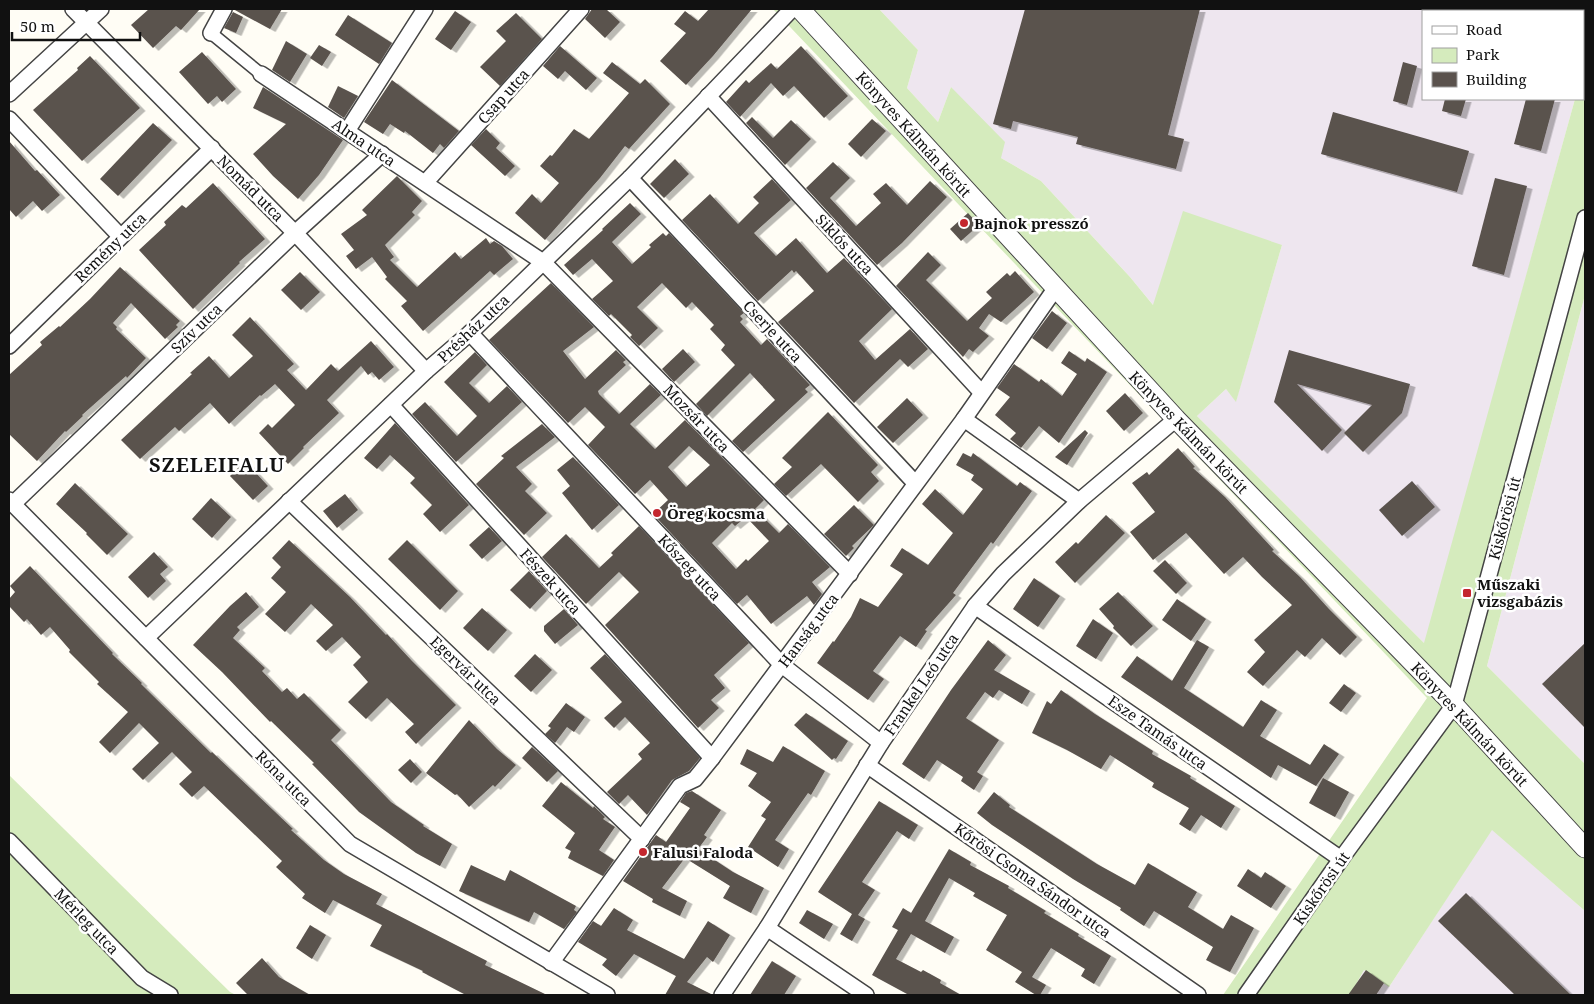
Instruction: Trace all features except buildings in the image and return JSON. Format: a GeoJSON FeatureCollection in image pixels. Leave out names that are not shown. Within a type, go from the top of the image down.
{"type":"FeatureCollection","features":[{"type":"Feature","properties":{"kind":"street","name":"Nomád utca"},"geometry":{"type":"LineString","coordinates":[[73,9],[295,233],[426,371]]}},
{"type":"Feature","properties":{"kind":"street"},"geometry":{"type":"LineString","coordinates":[[9,94],[101,9]]}},
{"type":"Feature","properties":{"kind":"street","name":"Alma utca"},"geometry":{"type":"LineString","coordinates":[[224,9],[211,33],[261,74],[544,262]]}},
{"type":"Feature","properties":{"kind":"street"},"geometry":{"type":"LineString","coordinates":[[347,131],[426,9]]}},
{"type":"Feature","properties":{"kind":"street","name":"Csap utca"},"geometry":{"type":"LineString","coordinates":[[425,183],[581,9]]}},
{"type":"Feature","properties":{"kind":"street","name":"Présház utca"},"geometry":{"type":"LineString","coordinates":[[146,638],[426,371],[470,333],[544,262],[630,178],[792,9]]}},
{"type":"Feature","properties":{"kind":"street","name":"Könyves Kálmán körút"},"geometry":{"type":"LineString","coordinates":[[800,9],[1176,419],[1454,705],[1585,848]]}},
{"type":"Feature","properties":{"kind":"street","name":"Siklós utca"},"geometry":{"type":"LineString","coordinates":[[708,96],[982,392]]}},
{"type":"Feature","properties":{"kind":"street"},"geometry":{"type":"LineString","coordinates":[[9,119],[120,236]]}},
{"type":"Feature","properties":{"kind":"street","name":"Remény utca"},"geometry":{"type":"LineString","coordinates":[[9,346],[212,148]]}},
{"type":"Feature","properties":{"kind":"street","name":"Szív utca"},"geometry":{"type":"LineString","coordinates":[[11,502],[295,233],[382,154]]}},
{"type":"Feature","properties":{"kind":"street","name":"Cserje utca"},"geometry":{"type":"LineString","coordinates":[[630,178],[915,483]]}},
{"type":"Feature","properties":{"kind":"street","name":"Kiskőrösi út"},"geometry":{"type":"LineString","coordinates":[[1246,995],[1341,859],[1454,705],[1585,218]]}},
{"type":"Feature","properties":{"kind":"street","name":"Mozsár utca"},"geometry":{"type":"LineString","coordinates":[[544,262],[850,574]]}},
{"type":"Feature","properties":{"kind":"street","name":"Hanság utca"},"geometry":{"type":"LineString","coordinates":[[551,963],[680,786],[695,779],[782,665],[964,419],[1055,289]]}},
{"type":"Feature","properties":{"kind":"street","name":"Kőszeg utca"},"geometry":{"type":"LineString","coordinates":[[470,333],[782,665],[881,743]]}},
{"type":"Feature","properties":{"kind":"street","name":"Fészek utca"},"geometry":{"type":"LineString","coordinates":[[391,405],[712,758]]}},
{"type":"Feature","properties":{"kind":"street"},"geometry":{"type":"LineString","coordinates":[[964,419],[1079,501]]}},
{"type":"Feature","properties":{"kind":"street","name":"Frankel Leó utca"},"geometry":{"type":"LineString","coordinates":[[722,995],[767,928],[881,743],[975,606],[1003,574],[1079,501],[1176,419]]}},
{"type":"Feature","properties":{"kind":"street","name":"Egervár utca"},"geometry":{"type":"LineString","coordinates":[[289,501],[642,840]]}},
{"type":"Feature","properties":{"kind":"street","name":"Róna utca"},"geometry":{"type":"LineString","coordinates":[[11,502],[350,844],[607,995]]}},
{"type":"Feature","properties":{"kind":"street","name":"Esze Tamás utca"},"geometry":{"type":"LineString","coordinates":[[975,606],[1341,859]]}},
{"type":"Feature","properties":{"kind":"street","name":"Kőrösi Csoma Sándor utca"},"geometry":{"type":"LineString","coordinates":[[867,765],[1198,995]]}},
{"type":"Feature","properties":{"kind":"street","name":"Mérleg utca"},"geometry":{"type":"LineString","coordinates":[[10,846],[142,978],[170,995]]}},
{"type":"Feature","properties":{"kind":"street"},"geometry":{"type":"LineString","coordinates":[[767,928],[866,995]]}},
{"type":"Feature","properties":{"kind":"shaded area"},"geometry":{"type":"Polygon","coordinates":[[[879,9],[1585,9],[1584,68],[1584,10],[1422,10],[1422,100],[1575,100],[1425,644],[1197,416],[1226,389],[1236,401],[1282,245],[1154,306],[1130,277],[1041,181],[1001,158],[951,87],[938,122],[907,88],[918,50],[879,9]]]}},
{"type":"Feature","properties":{"kind":"shaded area"},"geometry":{"type":"Polygon","coordinates":[[[1585,295],[1585,764],[1487,666],[1585,295]]]}},
{"type":"Feature","properties":{"kind":"shaded area"},"geometry":{"type":"Polygon","coordinates":[[[1492,829],[1585,911],[1585,995],[1350,995],[1364,970],[1389,987],[1492,829]]]}},
{"type":"Feature","properties":{"kind":"green space"},"geometry":{"type":"Polygon","coordinates":[[[773,9],[879,9],[918,50],[907,88],[938,122],[951,87],[1005,142],[1001,158],[1041,181],[1130,277],[1153,305],[1183,211],[1282,245],[1236,402],[1226,389],[1197,416],[1424,643],[1575,100],[1584,100],[1585,63],[1585,295],[1487,666],[1585,764],[1585,911],[1492,830],[1389,987],[1364,970],[1350,995],[1223,995],[1427,698],[773,9]]]}},
{"type":"Feature","properties":{"kind":"green space"},"geometry":{"type":"Polygon","coordinates":[[[9,775],[230,992],[236,995],[9,995],[9,775]]]}},
{"type":"Feature","properties":{"kind":"place","name":"Bajnok presszó"},"geometry":{"type":"Point","coordinates":[964,223]}},
{"type":"Feature","properties":{"kind":"place","name":"Öreg kocsma"},"geometry":{"type":"Point","coordinates":[657,513]}},
{"type":"Feature","properties":{"kind":"place","name":"Műszaki vizsgabázis"},"geometry":{"type":"Point","coordinates":[1467,593]}},
{"type":"Feature","properties":{"kind":"place","name":"Falusi Faloda"},"geometry":{"type":"Point","coordinates":[643,852]}},
{"type":"Feature","properties":{"kind":"district","name":"SZELEIFALU"},"geometry":{"type":"Point","coordinates":[217,464]}}]}
